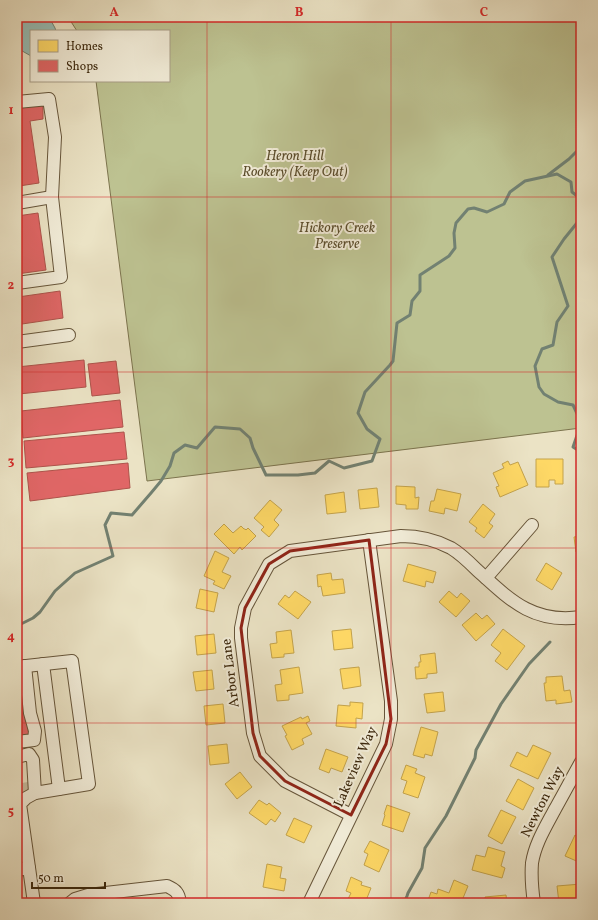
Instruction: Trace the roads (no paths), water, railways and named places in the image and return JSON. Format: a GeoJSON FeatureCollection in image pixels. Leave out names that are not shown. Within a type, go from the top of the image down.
{"type":"FeatureCollection","features":[{"type":"Feature","properties":{"kind":"street"},"geometry":{"type":"LineString","coordinates":[[17,102],[49,99],[55,137],[52,197],[61,277],[17,283]]}},
{"type":"Feature","properties":{"kind":"street"},"geometry":{"type":"LineString","coordinates":[[17,203],[52,197]]}},
{"type":"Feature","properties":{"kind":"street"},"geometry":{"type":"LineString","coordinates":[[17,342],[69,334]]}},
{"type":"Feature","properties":{"kind":"street"},"geometry":{"type":"LineString","coordinates":[[486,578],[532,525]]}},
{"type":"Feature","properties":{"kind":"street","name":"Arbor Lane"},"geometry":{"type":"LineString","coordinates":[[351,815],[286,781],[260,756],[253,732],[241,628],[245,608],[269,564],[290,551],[409,536],[441,543],[453,549],[504,595],[518,605],[537,614],[555,618],[581,618]]}},
{"type":"Feature","properties":{"kind":"street","name":"Lakeview Way"},"geometry":{"type":"LineString","coordinates":[[310,903],[386,744],[392,719],[391,700],[369,540]]}},
{"type":"Feature","properties":{"kind":"street"},"geometry":{"type":"LineString","coordinates":[[17,742],[34,740],[35,731],[21,667],[72,661],[89,784],[35,793],[26,798],[20,804],[34,903]]}},
{"type":"Feature","properties":{"kind":"street"},"geometry":{"type":"LineString","coordinates":[[44,664],[59,789]]}},
{"type":"Feature","properties":{"kind":"street"},"geometry":{"type":"LineString","coordinates":[[17,697],[20,696],[24,683]]}},
{"type":"Feature","properties":{"kind":"street"},"geometry":{"type":"LineString","coordinates":[[17,757],[29,754],[33,760],[35,793]]}},
{"type":"Feature","properties":{"kind":"street","name":"Newton Way"},"geometry":{"type":"LineString","coordinates":[[534,903],[532,862],[535,851],[540,837],[581,762]]}},
{"type":"Feature","properties":{"kind":"street"},"geometry":{"type":"LineString","coordinates":[[17,870],[29,868]]}},
{"type":"Feature","properties":{"kind":"street"},"geometry":{"type":"LineString","coordinates":[[70,903],[74,899],[88,895],[167,886],[175,890],[180,903]]}},
{"type":"Feature","properties":{"kind":"water"},"geometry":{"type":"Polygon","coordinates":[[[17,17],[49,17],[56,30],[30,30],[30,55],[17,48],[17,17]]]}},
{"type":"Feature","properties":{"kind":"waterway"},"geometry":{"type":"LineString","coordinates":[[548,175],[569,159],[581,147]]}},
{"type":"Feature","properties":{"kind":"waterway"},"geometry":{"type":"LineString","coordinates":[[17,626],[33,618],[40,612],[55,591],[75,573],[113,556],[105,525],[111,513],[132,515],[161,481],[170,466],[174,453],[185,445],[197,448],[215,427],[240,429],[250,438],[253,448],[266,475],[298,475],[315,473],[329,461],[344,468],[372,461],[380,439],[367,429],[358,413],[365,392],[393,361],[397,323],[410,315],[412,301],[420,291],[420,275],[449,256],[455,248],[454,233],[456,223],[468,209],[474,208],[487,212],[504,204],[510,192],[525,181],[557,174],[571,182],[572,192],[581,199]]}},
{"type":"Feature","properties":{"kind":"waterway"},"geometry":{"type":"LineString","coordinates":[[581,218],[552,257],[568,306],[557,322],[553,345],[542,349],[535,366],[539,387],[544,394],[558,402],[573,405],[581,422]]}},
{"type":"Feature","properties":{"kind":"waterway"},"geometry":{"type":"LineString","coordinates":[[581,424],[573,447],[581,452]]}},
{"type":"Feature","properties":{"kind":"waterway"},"geometry":{"type":"LineString","coordinates":[[404,903],[422,868],[425,848],[446,816],[475,758],[476,750],[501,704],[529,664],[550,642]]}},
{"type":"Feature","properties":{"kind":"tunnel"},"geometry":{"type":"LineString","coordinates":[[17,790],[35,787]]}},
{"type":"Feature","properties":{"kind":"park label","name":"Heron Hill Rookery (Keep Out)"},"geometry":{"type":"Point","coordinates":[295,164]}},
{"type":"Feature","properties":{"kind":"park label","name":"Hickory Creek Preserve"},"geometry":{"type":"Point","coordinates":[337,236]}}]}
